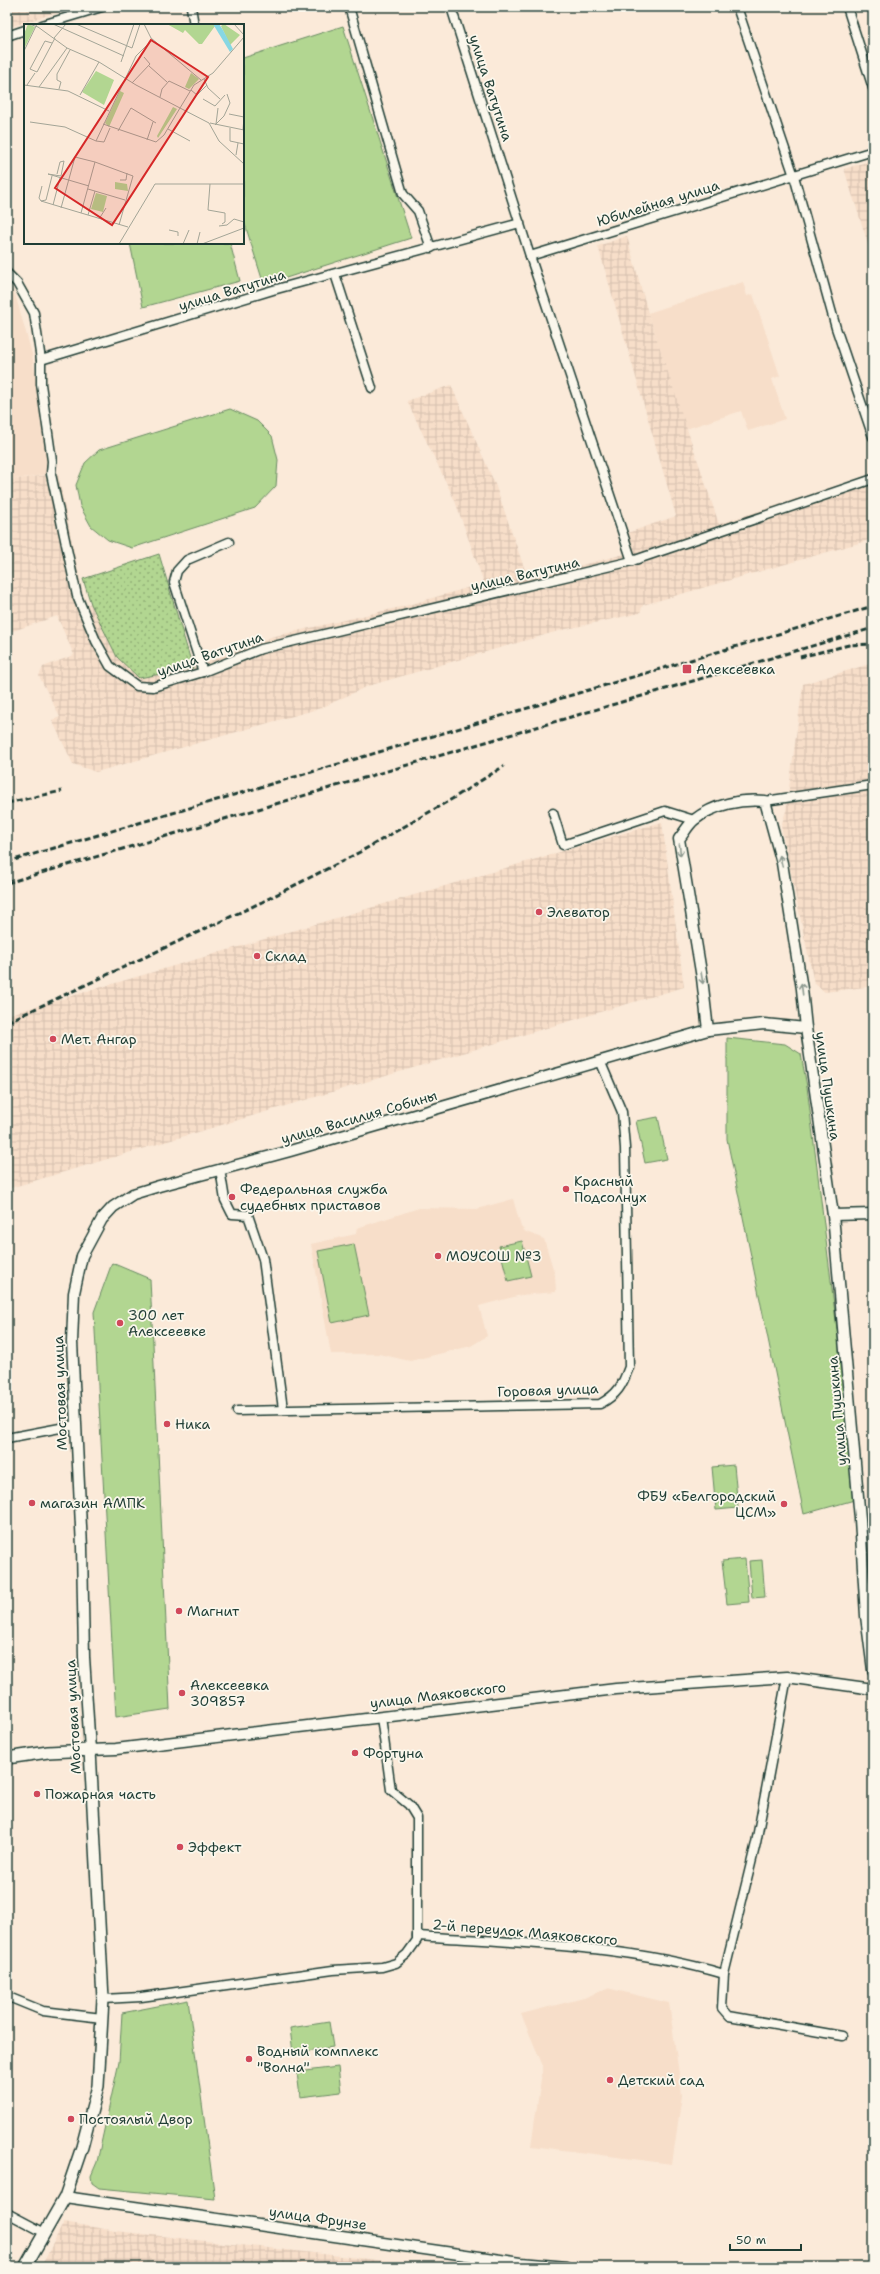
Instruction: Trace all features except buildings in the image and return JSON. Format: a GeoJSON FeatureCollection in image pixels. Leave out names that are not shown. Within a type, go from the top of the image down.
{"type":"FeatureCollection","features":[{"type":"Feature","properties":{"kind":"main road","name":"улица Маяковского"},"geometry":{"type":"LineString","coordinates":[[7,1758],[48,1752],[90,1750]]}},
{"type":"Feature","properties":{"kind":"main road","name":"Мостовая улица"},"geometry":{"type":"LineString","coordinates":[[25,2267],[43,2232],[65,2197],[82,2147],[98,2086],[103,1999],[90,1750]]}},
{"type":"Feature","properties":{"kind":"street"},"geometry":{"type":"LineString","coordinates":[[45,24],[102,7]]}},
{"type":"Feature","properties":{"kind":"street"},"geometry":{"type":"LineString","coordinates":[[191,7],[194,24]]}},
{"type":"Feature","properties":{"kind":"street"},"geometry":{"type":"LineString","coordinates":[[349,7],[403,194],[418,211],[431,248]]}},
{"type":"Feature","properties":{"kind":"street","name":"улица Ватутина"},"geometry":{"type":"LineString","coordinates":[[451,7],[530,256],[632,561]]}},
{"type":"Feature","properties":{"kind":"street"},"geometry":{"type":"LineString","coordinates":[[737,7],[794,176],[836,328],[873,437]]}},
{"type":"Feature","properties":{"kind":"street"},"geometry":{"type":"LineString","coordinates":[[847,7],[873,88]]}},
{"type":"Feature","properties":{"kind":"street"},"geometry":{"type":"LineString","coordinates":[[7,36],[24,30]]}},
{"type":"Feature","properties":{"kind":"street","name":"Юбилейная улица"},"geometry":{"type":"LineString","coordinates":[[530,256],[873,151]]}},
{"type":"Feature","properties":{"kind":"street","name":"улица Ватутина"},"geometry":{"type":"LineString","coordinates":[[41,360],[274,290],[520,223]]}},
{"type":"Feature","properties":{"kind":"street","name":"улица Ватутина"},"geometry":{"type":"LineString","coordinates":[[7,273],[17,283],[34,313],[41,360],[40,384],[52,461],[51,474],[77,596],[96,641],[110,666],[137,686],[153,687],[203,672],[261,649],[632,561],[873,479]]}},
{"type":"Feature","properties":{"kind":"street"},"geometry":{"type":"LineString","coordinates":[[335,274],[372,388]]}},
{"type":"Feature","properties":{"kind":"street"},"geometry":{"type":"LineString","coordinates":[[203,672],[174,582],[177,571],[186,560],[229,542]]}},
{"type":"Feature","properties":{"kind":"street"},"geometry":{"type":"LineString","coordinates":[[708,1030],[702,978],[679,839],[694,820],[720,806],[749,800],[765,801],[873,785]]}},
{"type":"Feature","properties":{"kind":"street","name":"улица Пушкина"},"geometry":{"type":"LineString","coordinates":[[765,801],[782,863],[802,989],[806,1028],[833,1215],[860,1519],[866,1616],[873,1670]]}},
{"type":"Feature","properties":{"kind":"street"},"geometry":{"type":"LineString","coordinates":[[553,813],[563,844],[665,811],[694,820]]}},
{"type":"Feature","properties":{"kind":"street","name":"улица Василия Собины"},"geometry":{"type":"LineString","coordinates":[[74,1293],[82,1256],[102,1219],[113,1207],[133,1194],[601,1063],[708,1030],[764,1024],[806,1028]]}},
{"type":"Feature","properties":{"kind":"street","name":"Горовая улица"},"geometry":{"type":"LineString","coordinates":[[237,1410],[600,1404],[613,1397],[623,1383],[629,1367],[625,1148],[622,1112],[601,1063]]}},
{"type":"Feature","properties":{"kind":"street"},"geometry":{"type":"LineString","coordinates":[[220,1169],[225,1200],[232,1214],[248,1215],[263,1259],[283,1409]]}},
{"type":"Feature","properties":{"kind":"street"},"geometry":{"type":"LineString","coordinates":[[833,1215],[873,1214]]}},
{"type":"Feature","properties":{"kind":"street","name":"Мостовая улица"},"geometry":{"type":"LineString","coordinates":[[74,1293],[72,1342],[84,1657],[90,1750]]}},
{"type":"Feature","properties":{"kind":"street"},"geometry":{"type":"LineString","coordinates":[[7,1438],[76,1425]]}},
{"type":"Feature","properties":{"kind":"street"},"geometry":{"type":"LineString","coordinates":[[787,1676],[756,1843],[724,1974],[722,2008],[729,2016],[842,2036]]}},
{"type":"Feature","properties":{"kind":"street","name":"улица Маяковского"},"geometry":{"type":"LineString","coordinates":[[90,1750],[116,1749],[616,1689],[787,1676],[873,1689]]}},
{"type":"Feature","properties":{"kind":"street"},"geometry":{"type":"LineString","coordinates":[[103,1999],[141,1997],[333,1970],[382,1967],[396,1964],[402,1959],[414,1946],[417,1936],[417,1818],[409,1805],[391,1790],[381,1717]]}},
{"type":"Feature","properties":{"kind":"street","name":"2-й переулок Маяковского"},"geometry":{"type":"LineString","coordinates":[[417,1936],[591,1948],[703,1968],[724,1974]]}},
{"type":"Feature","properties":{"kind":"street"},"geometry":{"type":"LineString","coordinates":[[7,1999],[11,1998],[44,2011],[102,2018]]}},
{"type":"Feature","properties":{"kind":"street","name":"улица Фрунзе"},"geometry":{"type":"LineString","coordinates":[[65,2197],[514,2262],[567,2267]]}},
{"type":"Feature","properties":{"kind":"street"},"geometry":{"type":"LineString","coordinates":[[7,2213],[43,2232]]}},
{"type":"Feature","properties":{"kind":"shaded area"},"geometry":{"type":"Polygon","coordinates":[[[7,7],[74,7],[7,28],[7,7]]]}},
{"type":"Feature","properties":{"kind":"shaded area"},"geometry":{"type":"Polygon","coordinates":[[[873,160],[873,259],[844,169],[873,160]]]}},
{"type":"Feature","properties":{"kind":"shaded area"},"geometry":{"type":"Polygon","coordinates":[[[627,236],[648,313],[719,524],[873,474],[873,539],[643,605],[640,613],[562,630],[368,686],[321,708],[96,772],[73,764],[52,720],[60,717],[39,676],[43,667],[74,655],[57,616],[7,633],[7,480],[58,474],[85,606],[91,603],[117,657],[139,678],[193,668],[271,637],[405,606],[484,583],[455,501],[407,401],[451,385],[495,484],[528,579],[625,554],[619,536],[676,516],[598,246],[627,236]]]}},
{"type":"Feature","properties":{"kind":"shaded area"},"geometry":{"type":"Polygon","coordinates":[[[743,282],[747,296],[753,294],[780,376],[772,379],[785,419],[748,431],[741,411],[686,429],[648,313],[743,282]]]}},
{"type":"Feature","properties":{"kind":"shaded area"},"geometry":{"type":"Polygon","coordinates":[[[7,286],[15,294],[32,354],[51,474],[7,480],[7,286]]]}},
{"type":"Feature","properties":{"kind":"shaded area"},"geometry":{"type":"Polygon","coordinates":[[[873,663],[873,986],[825,992],[814,983],[781,826],[786,811],[803,684],[873,663]]]}},
{"type":"Feature","properties":{"kind":"shaded area","name":"Элеватор"},"geometry":{"type":"Polygon","coordinates":[[[662,822],[684,987],[7,1189],[7,1015],[662,822]]]}},
{"type":"Feature","properties":{"kind":"shaded area"},"geometry":{"type":"Polygon","coordinates":[[[513,1199],[521,1227],[526,1232],[544,1239],[555,1275],[556,1292],[521,1295],[479,1306],[487,1336],[471,1346],[410,1361],[379,1354],[331,1354],[311,1244],[356,1234],[357,1228],[419,1208],[477,1209],[513,1199]]]}},
{"type":"Feature","properties":{"kind":"shaded area","name":"Детский сад"},"geometry":{"type":"Polygon","coordinates":[[[607,1988],[669,2003],[682,2095],[672,2164],[531,2146],[543,2066],[521,2014],[584,1998],[607,1988]]]}},
{"type":"Feature","properties":{"kind":"shaded area"},"geometry":{"type":"Polygon","coordinates":[[[64,2222],[116,2231],[438,2267],[41,2267],[64,2222]]]}},
{"type":"Feature","properties":{"kind":"green space"},"geometry":{"type":"Polygon","coordinates":[[[343,26],[411,238],[264,285],[244,221],[244,58],[343,26]]]}},
{"type":"Feature","properties":{"kind":"green space"},"geometry":{"type":"Polygon","coordinates":[[[130,244],[230,244],[240,281],[143,307],[130,244]]]}},
{"type":"Feature","properties":{"kind":"green space"},"geometry":{"type":"Polygon","coordinates":[[[230,409],[257,421],[272,436],[278,460],[276,486],[255,508],[132,548],[108,540],[91,526],[80,506],[76,485],[85,463],[99,450],[230,409]]]}},
{"type":"Feature","properties":{"kind":"green space"},"geometry":{"type":"Polygon","coordinates":[[[159,554],[193,668],[139,678],[117,657],[91,604],[83,579],[159,554]]]}},
{"type":"Feature","properties":{"kind":"green space"},"geometry":{"type":"Polygon","coordinates":[[[727,1038],[785,1044],[801,1054],[807,1087],[858,1499],[804,1514],[727,1139],[727,1038]]]}},
{"type":"Feature","properties":{"kind":"green space"},"geometry":{"type":"Polygon","coordinates":[[[658,1117],[667,1159],[645,1163],[636,1121],[658,1117]]]}},
{"type":"Feature","properties":{"kind":"green space"},"geometry":{"type":"Polygon","coordinates":[[[522,1241],[531,1276],[508,1281],[499,1246],[522,1241]]]}},
{"type":"Feature","properties":{"kind":"green space"},"geometry":{"type":"Polygon","coordinates":[[[354,1244],[369,1315],[332,1323],[318,1251],[354,1244]]]}},
{"type":"Feature","properties":{"kind":"green space"},"geometry":{"type":"Polygon","coordinates":[[[112,1263],[150,1279],[170,1709],[116,1717],[94,1312],[112,1263]]]}},
{"type":"Feature","properties":{"kind":"green space"},"geometry":{"type":"Polygon","coordinates":[[[734,1465],[738,1508],[716,1510],[712,1467],[734,1465]]]}},
{"type":"Feature","properties":{"kind":"green space"},"geometry":{"type":"Polygon","coordinates":[[[745,1559],[749,1602],[727,1604],[722,1561],[745,1559]]]}},
{"type":"Feature","properties":{"kind":"green space"},"geometry":{"type":"Polygon","coordinates":[[[762,1560],[765,1597],[752,1598],[749,1561],[762,1560]]]}},
{"type":"Feature","properties":{"kind":"green space"},"geometry":{"type":"Polygon","coordinates":[[[188,2000],[215,2199],[99,2188],[92,2183],[91,2176],[97,2162],[119,2062],[122,2013],[188,2000]]]}},
{"type":"Feature","properties":{"kind":"green space"},"geometry":{"type":"Polygon","coordinates":[[[329,2022],[333,2047],[293,2053],[290,2028],[329,2022]]]}},
{"type":"Feature","properties":{"kind":"green space"},"geometry":{"type":"Polygon","coordinates":[[[338,2067],[341,2092],[300,2097],[297,2072],[338,2067]]]}},
{"type":"Feature","properties":{"kind":"railway"},"geometry":{"type":"LineString","coordinates":[[7,862],[873,606]]}},
{"type":"Feature","properties":{"kind":"railway"},"geometry":{"type":"LineString","coordinates":[[7,883],[873,628]]}},
{"type":"Feature","properties":{"kind":"railway"},"geometry":{"type":"LineString","coordinates":[[800,657],[849,645],[873,644]]}},
{"type":"Feature","properties":{"kind":"railway"},"geometry":{"type":"LineString","coordinates":[[7,1022],[262,902],[360,852],[452,799],[504,766]]}},
{"type":"Feature","properties":{"kind":"railway"},"geometry":{"type":"LineString","coordinates":[[7,803],[62,791]]}},
{"type":"Feature","properties":{"kind":"place","name":"Алексеевка"},"geometry":{"type":"Point","coordinates":[687,669]}},
{"type":"Feature","properties":{"kind":"place","name":"Элеватор"},"geometry":{"type":"Point","coordinates":[539,912]}},
{"type":"Feature","properties":{"kind":"place","name":"Склад"},"geometry":{"type":"Point","coordinates":[257,956]}},
{"type":"Feature","properties":{"kind":"place","name":"Мет. Ангар"},"geometry":{"type":"Point","coordinates":[53,1039]}},
{"type":"Feature","properties":{"kind":"place","name":"Красный Подсолнух"},"geometry":{"type":"Point","coordinates":[566,1189]}},
{"type":"Feature","properties":{"kind":"place","name":"Федеральная служба судебных приставов"},"geometry":{"type":"Point","coordinates":[232,1197]}},
{"type":"Feature","properties":{"kind":"place","name":"МОУСОШ №3"},"geometry":{"type":"Point","coordinates":[438,1256]}},
{"type":"Feature","properties":{"kind":"place","name":"300 лет Алексеевке"},"geometry":{"type":"Point","coordinates":[120,1323]}},
{"type":"Feature","properties":{"kind":"place","name":"Ника"},"geometry":{"type":"Point","coordinates":[167,1424]}},
{"type":"Feature","properties":{"kind":"place","name":"магазин АМПК"},"geometry":{"type":"Point","coordinates":[32,1503]}},
{"type":"Feature","properties":{"kind":"place","name":"ФБУ «Белгородский ЦСМ»"},"geometry":{"type":"Point","coordinates":[784,1504]}},
{"type":"Feature","properties":{"kind":"place","name":"Магнит"},"geometry":{"type":"Point","coordinates":[179,1611]}},
{"type":"Feature","properties":{"kind":"place","name":"Алексеевка 309857"},"geometry":{"type":"Point","coordinates":[182,1693]}},
{"type":"Feature","properties":{"kind":"place","name":"Фортуна"},"geometry":{"type":"Point","coordinates":[355,1753]}},
{"type":"Feature","properties":{"kind":"place","name":"Пожарная часть"},"geometry":{"type":"Point","coordinates":[37,1794]}},
{"type":"Feature","properties":{"kind":"place","name":"Эффект"},"geometry":{"type":"Point","coordinates":[180,1847]}},
{"type":"Feature","properties":{"kind":"place","name":"Водный комплекс \"Волна\""},"geometry":{"type":"Point","coordinates":[249,2059]}},
{"type":"Feature","properties":{"kind":"place","name":"Детский сад"},"geometry":{"type":"Point","coordinates":[610,2080]}},
{"type":"Feature","properties":{"kind":"place","name":"Постоялый Двор"},"geometry":{"type":"Point","coordinates":[71,2119]}}]}
